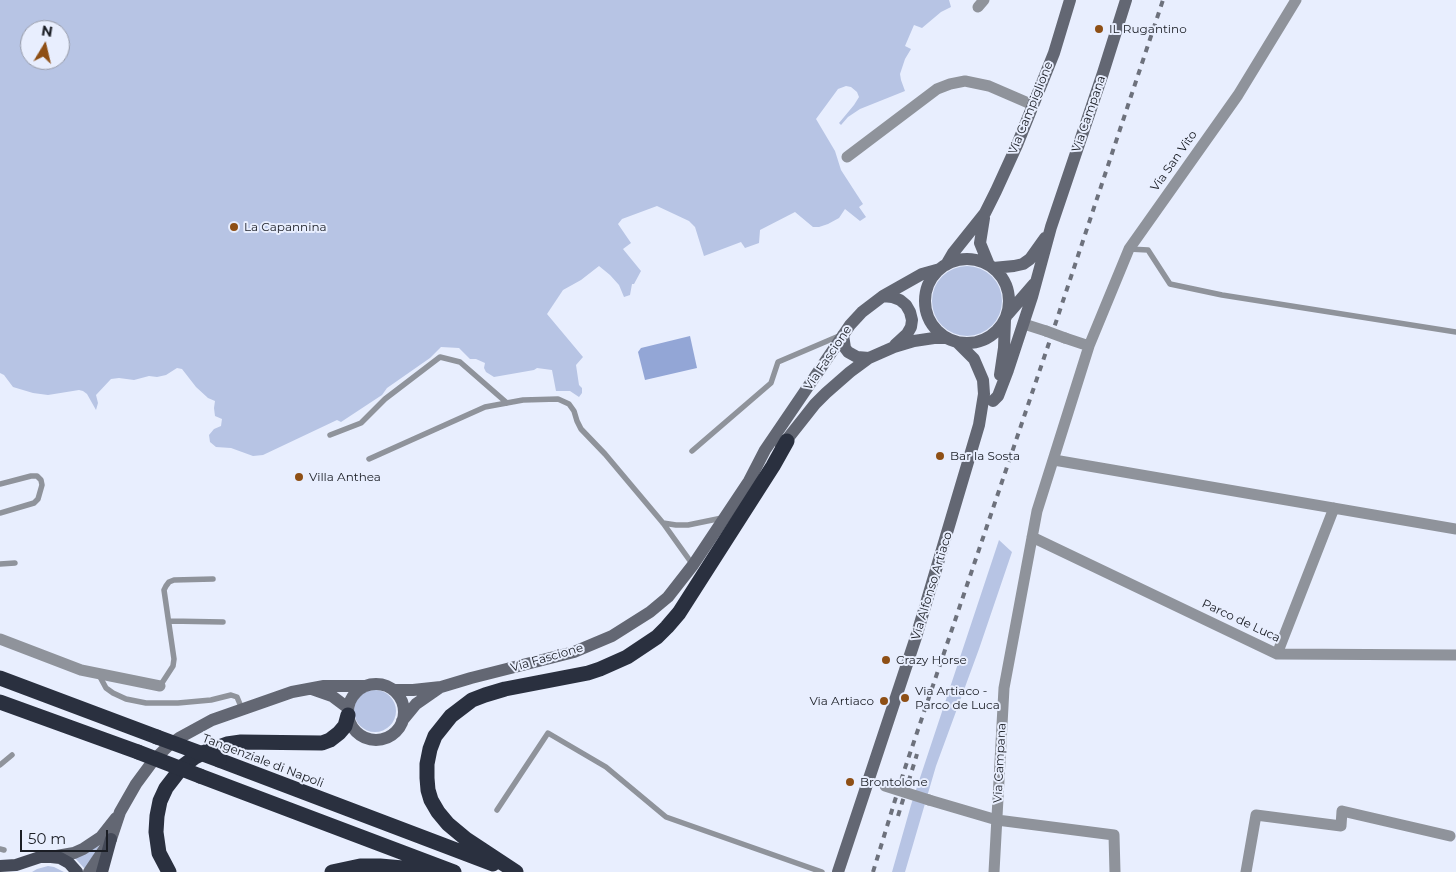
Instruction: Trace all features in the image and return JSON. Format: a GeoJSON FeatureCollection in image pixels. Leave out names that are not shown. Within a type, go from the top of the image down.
{"type":"FeatureCollection","features":[{"type":"Feature","properties":{"kind":"highway"},"geometry":{"type":"LineString","coordinates":[[516,872],[466,839],[448,824],[438,812],[431,800],[426,778],[430,749],[435,736],[451,716],[472,700],[505,689],[600,669],[627,657],[657,637],[679,613],[774,466],[787,441]]}},
{"type":"Feature","properties":{"kind":"highway","name":"Tangenziale di Napoli"},"geometry":{"type":"LineString","coordinates":[[0,678],[516,872]]}},
{"type":"Feature","properties":{"kind":"highway"},"geometry":{"type":"LineString","coordinates":[[0,702],[138,752],[454,872]]}},
{"type":"Feature","properties":{"kind":"highway"},"geometry":{"type":"LineString","coordinates":[[169,872],[159,853],[156,832],[157,816],[160,801],[166,788],[183,766],[206,752],[234,743],[255,741],[322,743],[339,734],[344,726],[348,712]]}},
{"type":"Feature","properties":{"kind":"highway"},"geometry":{"type":"LineString","coordinates":[[332,872],[360,866],[449,872]]}},
{"type":"Feature","properties":{"kind":"main road","name":"Via Campana"},"geometry":{"type":"LineString","coordinates":[[993,401],[998,396],[1024,324],[1051,227],[1126,0]]}},
{"type":"Feature","properties":{"kind":"main road","name":"Via Campiglione"},"geometry":{"type":"LineString","coordinates":[[943,267],[985,213],[1017,145],[1054,52],[1068,2]]}},
{"type":"Feature","properties":{"kind":"main road","name":"Via Campiglione"},"geometry":{"type":"LineString","coordinates":[[985,213],[980,243],[991,267]]}},
{"type":"Feature","properties":{"kind":"main road","name":"Via Campana"},"geometry":{"type":"LineString","coordinates":[[991,267],[1023,264],[1036,252],[1051,227]]}},
{"type":"Feature","properties":{"kind":"main road"},"geometry":{"type":"LineString","coordinates":[[963,260],[972,260],[991,267],[1006,284],[1009,294],[1002,367],[993,401],[975,441],[984,394],[983,380],[979,368],[974,360],[933,325],[928,316],[926,306],[928,286],[933,277],[943,267],[963,260]]}},
{"type":"Feature","properties":{"kind":"main road","name":"Via Fascione"},"geometry":{"type":"LineString","coordinates":[[393,690],[441,687],[574,652],[612,636],[650,612],[668,597],[693,565],[749,481],[765,450],[850,325],[862,312],[883,296],[922,274],[943,267]]}},
{"type":"Feature","properties":{"kind":"main road"},"geometry":{"type":"LineString","coordinates":[[952,340],[976,342],[994,334],[1037,280]]}},
{"type":"Feature","properties":{"kind":"main road"},"geometry":{"type":"LineString","coordinates":[[883,296],[900,300],[906,305],[912,320],[907,334],[894,347]]}},
{"type":"Feature","properties":{"kind":"main road"},"geometry":{"type":"LineString","coordinates":[[843,335],[845,348],[848,352],[857,357],[869,358]]}},
{"type":"Feature","properties":{"kind":"main road","name":"Via Fascione"},"geometry":{"type":"LineString","coordinates":[[749,481],[787,441],[815,404],[850,372],[869,358],[894,347],[929,338],[952,340]]}},
{"type":"Feature","properties":{"kind":"main road","name":"Via Alfonso Artiaco"},"geometry":{"type":"LineString","coordinates":[[838,872],[916,637],[975,441]]}},
{"type":"Feature","properties":{"kind":"main road"},"geometry":{"type":"LineString","coordinates":[[0,866],[16,865],[40,857],[74,853],[92,844],[101,837],[120,812],[146,770],[168,746],[202,724],[242,708],[310,688],[380,684],[393,690],[399,697],[403,704],[404,713],[402,721]]}},
{"type":"Feature","properties":{"kind":"main road"},"geometry":{"type":"LineString","coordinates":[[366,686],[354,695],[350,701],[348,712],[350,723],[361,736],[377,740],[392,734],[416,704],[441,687]]}},
{"type":"Feature","properties":{"kind":"main road"},"geometry":{"type":"LineString","coordinates":[[310,688],[340,701],[348,712]]}},
{"type":"Feature","properties":{"kind":"main road"},"geometry":{"type":"LineString","coordinates":[[102,872],[120,812]]}},
{"type":"Feature","properties":{"kind":"main road"},"geometry":{"type":"LineString","coordinates":[[89,872],[112,839]]}},
{"type":"Feature","properties":{"kind":"main road"},"geometry":{"type":"LineString","coordinates":[[51,856],[69,863],[77,872]]}},
{"type":"Feature","properties":{"kind":"main road"},"geometry":{"type":"LineString","coordinates":[[20,872],[30,861]]}},
{"type":"Feature","properties":{"kind":"street","name":"Via San Vito"},"geometry":{"type":"LineString","coordinates":[[1054,460],[1090,346],[1129,250],[1238,96],[1296,0]]}},
{"type":"Feature","properties":{"kind":"street"},"geometry":{"type":"LineString","coordinates":[[847,157],[938,89],[950,84],[966,81],[988,86],[1032,104]]}},
{"type":"Feature","properties":{"kind":"street"},"geometry":{"type":"LineString","coordinates":[[1024,324],[1090,346]]}},
{"type":"Feature","properties":{"kind":"street"},"geometry":{"type":"LineString","coordinates":[[1054,460],[1456,529]]}},
{"type":"Feature","properties":{"kind":"street","name":"Via Campana"},"geometry":{"type":"LineString","coordinates":[[994,872],[1004,688],[1037,511],[1054,460]]}},
{"type":"Feature","properties":{"kind":"street"},"geometry":{"type":"LineString","coordinates":[[1278,654],[1334,508]]}},
{"type":"Feature","properties":{"kind":"street","name":"Parco de Luca"},"geometry":{"type":"LineString","coordinates":[[1032,537],[1278,654],[1456,655]]}},
{"type":"Feature","properties":{"kind":"street"},"geometry":{"type":"LineString","coordinates":[[0,639],[81,670],[160,686]]}},
{"type":"Feature","properties":{"kind":"street"},"geometry":{"type":"LineString","coordinates":[[868,780],[997,820],[1114,835],[1115,872]]}},
{"type":"Feature","properties":{"kind":"street"},"geometry":{"type":"LineString","coordinates":[[1246,872],[1256,815],[1341,826],[1342,811],[1450,836]]}},
{"type":"Feature","properties":{"kind":"lane"},"geometry":{"type":"LineString","coordinates":[[1129,250],[1148,250],[1170,284],[1222,295],[1456,332]]}},
{"type":"Feature","properties":{"kind":"lane"},"geometry":{"type":"LineString","coordinates":[[692,451],[771,383],[778,362],[843,335]]}},
{"type":"Feature","properties":{"kind":"lane"},"geometry":{"type":"LineString","coordinates":[[330,435],[361,423],[384,399],[440,357],[460,362],[507,403]]}},
{"type":"Feature","properties":{"kind":"lane"},"geometry":{"type":"LineString","coordinates":[[369,459],[485,407],[523,400],[558,399],[569,404],[581,429],[605,454],[662,523],[693,565]]}},
{"type":"Feature","properties":{"kind":"lane"},"geometry":{"type":"LineString","coordinates":[[0,484],[37,476],[41,480],[42,485],[38,499],[34,503],[0,513]]}},
{"type":"Feature","properties":{"kind":"lane"},"geometry":{"type":"LineString","coordinates":[[662,523],[688,525],[711,519],[725,518]]}},
{"type":"Feature","properties":{"kind":"lane"},"geometry":{"type":"LineString","coordinates":[[0,564],[16,563]]}},
{"type":"Feature","properties":{"kind":"lane"},"geometry":{"type":"LineString","coordinates":[[160,686],[174,666],[174,650],[164,590],[169,582],[174,580],[213,579]]}},
{"type":"Feature","properties":{"kind":"lane"},"geometry":{"type":"LineString","coordinates":[[169,621],[223,622]]}},
{"type":"Feature","properties":{"kind":"lane"},"geometry":{"type":"LineString","coordinates":[[100,675],[106,688],[113,693],[146,703],[211,700],[231,695],[237,697],[242,708]]}},
{"type":"Feature","properties":{"kind":"lane"},"geometry":{"type":"LineString","coordinates":[[497,810],[548,733],[606,767],[666,817],[822,872]]}},
{"type":"Feature","properties":{"kind":"lane"},"geometry":{"type":"LineString","coordinates":[[0,765],[12,756]]}},
{"type":"Feature","properties":{"kind":"shaded area"},"geometry":{"type":"Polygon","coordinates":[[[0,0],[949,0],[951,7],[941,12],[922,28],[914,25],[905,46],[911,49],[900,74],[905,91],[860,109],[848,117],[841,125],[839,123],[859,97],[857,92],[851,87],[846,86],[838,89],[816,119],[835,151],[841,170],[863,204],[859,207],[866,217],[860,221],[845,209],[839,218],[828,224],[813,227],[795,212],[760,230],[759,243],[745,248],[741,242],[704,256],[695,227],[689,221],[657,206],[622,219],[618,224],[631,243],[623,249],[641,271],[634,284],[632,284],[630,295],[624,297],[619,285],[599,266],[581,280],[563,290],[547,314],[583,357],[576,365],[579,385],[582,388],[582,393],[579,397],[570,391],[556,391],[552,370],[537,368],[494,377],[486,372],[484,368],[485,363],[476,359],[470,359],[459,348],[441,347],[430,358],[387,388],[382,395],[341,422],[337,420],[263,455],[253,456],[231,448],[216,447],[210,442],[209,435],[214,429],[221,426],[222,419],[215,416],[215,401],[208,398],[196,387],[182,369],[177,368],[166,375],[157,377],[149,376],[134,380],[111,379],[96,395],[98,403],[96,410],[87,394],[83,391],[48,395],[33,393],[13,387],[4,375],[0,373],[0,0]]]}},
{"type":"Feature","properties":{"kind":"shaded area"},"geometry":{"type":"Polygon","coordinates":[[[967,266],[980,269],[992,276],[999,288],[1002,301],[999,314],[992,326],[980,333],[967,336],[954,333],[942,326],[935,314],[932,301],[935,288],[942,276],[954,269],[967,266]]]}},
{"type":"Feature","properties":{"kind":"shaded area"},"geometry":{"type":"Polygon","coordinates":[[[690,336],[697,368],[645,380],[638,352],[641,348],[690,336]]]}},
{"type":"Feature","properties":{"kind":"shaded area"},"geometry":{"type":"Polygon","coordinates":[[[999,540],[1012,552],[936,766],[905,872],[892,872],[911,805],[999,540]]]}},
{"type":"Feature","properties":{"kind":"shaded area"},"geometry":{"type":"Polygon","coordinates":[[[379,690],[387,693],[393,699],[396,711],[393,723],[387,729],[371,732],[363,729],[357,723],[354,707],[357,699],[363,693],[379,690]]]}},
{"type":"Feature","properties":{"kind":"shaded area"},"geometry":{"type":"Polygon","coordinates":[[[102,841],[86,868],[84,868],[75,858],[102,841]]]}},
{"type":"Feature","properties":{"kind":"shaded area"},"geometry":{"type":"Polygon","coordinates":[[[48,866],[64,872],[32,872],[37,869],[48,866]]]}},
{"type":"Feature","properties":{"kind":"railway"},"geometry":{"type":"LineString","coordinates":[[873,872],[904,771],[1163,0]]}},
{"type":"Feature","properties":{"kind":"railway"},"geometry":{"type":"LineString","coordinates":[[898,816],[917,754]]}},
{"type":"Feature","properties":{"kind":"place","name":"IL Rugantino"},"geometry":{"type":"Point","coordinates":[1099,29]}},
{"type":"Feature","properties":{"kind":"place","name":"La Capannina"},"geometry":{"type":"Point","coordinates":[234,227]}},
{"type":"Feature","properties":{"kind":"place","name":"Bar la Sosta"},"geometry":{"type":"Point","coordinates":[940,456]}},
{"type":"Feature","properties":{"kind":"place","name":"Villa Anthea"},"geometry":{"type":"Point","coordinates":[299,477]}},
{"type":"Feature","properties":{"kind":"place","name":"Crazy Horse"},"geometry":{"type":"Point","coordinates":[886,660]}},
{"type":"Feature","properties":{"kind":"place","name":"Via Artiaco - Parco de Luca"},"geometry":{"type":"Point","coordinates":[905,698]}},
{"type":"Feature","properties":{"kind":"place","name":"Via Artiaco"},"geometry":{"type":"Point","coordinates":[884,701]}},
{"type":"Feature","properties":{"kind":"place","name":"Brontolone"},"geometry":{"type":"Point","coordinates":[850,782]}}]}
